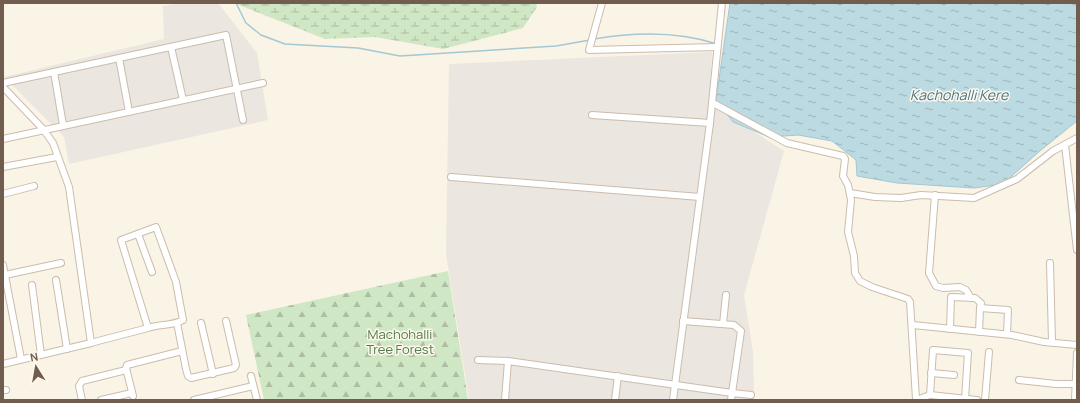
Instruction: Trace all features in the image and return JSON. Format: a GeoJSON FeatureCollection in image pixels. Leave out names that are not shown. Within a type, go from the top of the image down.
{"type":"FeatureCollection","features":[{"type":"Feature","properties":{"kind":"street"},"geometry":{"type":"LineString","coordinates":[[602,3],[589,50],[717,47]]}},
{"type":"Feature","properties":{"kind":"street"},"geometry":{"type":"LineString","coordinates":[[673,400],[713,103],[722,3]]}},
{"type":"Feature","properties":{"kind":"street"},"geometry":{"type":"LineString","coordinates":[[3,83],[226,35],[235,89],[243,120]]}},
{"type":"Feature","properties":{"kind":"street"},"geometry":{"type":"LineString","coordinates":[[172,47],[183,100]]}},
{"type":"Feature","properties":{"kind":"street"},"geometry":{"type":"LineString","coordinates":[[119,58],[128,112]]}},
{"type":"Feature","properties":{"kind":"street"},"geometry":{"type":"LineString","coordinates":[[54,72],[63,125]]}},
{"type":"Feature","properties":{"kind":"street"},"geometry":{"type":"LineString","coordinates":[[3,139],[63,125],[263,84]]}},
{"type":"Feature","properties":{"kind":"street"},"geometry":{"type":"LineString","coordinates":[[3,87],[53,143],[69,187],[91,343]]}},
{"type":"Feature","properties":{"kind":"street"},"geometry":{"type":"LineString","coordinates":[[713,103],[788,143],[843,156],[845,159],[843,176],[850,192],[848,232],[852,245],[855,273],[860,281],[868,286],[908,299],[910,302],[913,325],[916,400],[930,395],[977,400]]}},
{"type":"Feature","properties":{"kind":"street"},"geometry":{"type":"LineString","coordinates":[[592,115],[710,123]]}},
{"type":"Feature","properties":{"kind":"street"},"geometry":{"type":"LineString","coordinates":[[850,192],[875,197],[901,198],[921,195],[935,195],[974,198],[1017,179],[1053,151],[1077,138]]}},
{"type":"Feature","properties":{"kind":"street"},"geometry":{"type":"LineString","coordinates":[[1065,145],[1077,250]]}},
{"type":"Feature","properties":{"kind":"street"},"geometry":{"type":"LineString","coordinates":[[3,167],[57,157]]}},
{"type":"Feature","properties":{"kind":"street"},"geometry":{"type":"LineString","coordinates":[[451,177],[700,197]]}},
{"type":"Feature","properties":{"kind":"street"},"geometry":{"type":"LineString","coordinates":[[3,194],[34,186]]}},
{"type":"Feature","properties":{"kind":"street"},"geometry":{"type":"LineString","coordinates":[[935,195],[929,273],[936,286],[943,288],[960,287],[966,290],[971,298]]}},
{"type":"Feature","properties":{"kind":"street"},"geometry":{"type":"LineString","coordinates":[[3,364],[148,328],[177,323],[183,320],[177,290],[156,228],[121,240],[148,328]]}},
{"type":"Feature","properties":{"kind":"street"},"geometry":{"type":"LineString","coordinates":[[138,234],[152,272]]}},
{"type":"Feature","properties":{"kind":"street"},"geometry":{"type":"LineString","coordinates":[[5,276],[61,263]]}},
{"type":"Feature","properties":{"kind":"street"},"geometry":{"type":"LineString","coordinates":[[1050,263],[1052,342]]}},
{"type":"Feature","properties":{"kind":"street"},"geometry":{"type":"LineString","coordinates":[[3,265],[21,359]]}},
{"type":"Feature","properties":{"kind":"street"},"geometry":{"type":"LineString","coordinates":[[56,280],[67,349]]}},
{"type":"Feature","properties":{"kind":"street"},"geometry":{"type":"LineString","coordinates":[[32,285],[41,355]]}},
{"type":"Feature","properties":{"kind":"street"},"geometry":{"type":"LineString","coordinates":[[722,324],[726,295]]}},
{"type":"Feature","properties":{"kind":"street"},"geometry":{"type":"LineString","coordinates":[[950,329],[951,297],[971,298],[979,299],[979,332]]}},
{"type":"Feature","properties":{"kind":"street"},"geometry":{"type":"LineString","coordinates":[[980,308],[1009,308],[1007,334]]}},
{"type":"Feature","properties":{"kind":"street"},"geometry":{"type":"LineString","coordinates":[[177,323],[188,376],[191,378],[234,368],[236,365],[226,321]]}},
{"type":"Feature","properties":{"kind":"street"},"geometry":{"type":"LineString","coordinates":[[683,321],[734,325],[740,331],[731,400]]}},
{"type":"Feature","properties":{"kind":"street"},"geometry":{"type":"LineString","coordinates":[[202,323],[213,374]]}},
{"type":"Feature","properties":{"kind":"street"},"geometry":{"type":"LineString","coordinates":[[913,325],[1007,334],[1052,342],[1077,344]]}},
{"type":"Feature","properties":{"kind":"street"},"geometry":{"type":"LineString","coordinates":[[930,395],[933,350],[968,353],[965,399]]}},
{"type":"Feature","properties":{"kind":"street"},"geometry":{"type":"LineString","coordinates":[[101,400],[133,394],[126,370],[129,364],[182,351]]}},
{"type":"Feature","properties":{"kind":"street"},"geometry":{"type":"LineString","coordinates":[[985,400],[988,352]]}},
{"type":"Feature","properties":{"kind":"street"},"geometry":{"type":"LineString","coordinates":[[1075,400],[1077,353]]}},
{"type":"Feature","properties":{"kind":"street"},"geometry":{"type":"LineString","coordinates":[[478,360],[508,361],[751,395]]}},
{"type":"Feature","properties":{"kind":"street"},"geometry":{"type":"LineString","coordinates":[[505,400],[508,361]]}},
{"type":"Feature","properties":{"kind":"street"},"geometry":{"type":"LineString","coordinates":[[82,400],[79,386],[82,381],[126,370]]}},
{"type":"Feature","properties":{"kind":"street"},"geometry":{"type":"LineString","coordinates":[[931,373],[954,375]]}},
{"type":"Feature","properties":{"kind":"street"},"geometry":{"type":"LineString","coordinates":[[251,376],[256,400]]}},
{"type":"Feature","properties":{"kind":"street"},"geometry":{"type":"LineString","coordinates":[[615,400],[618,376]]}},
{"type":"Feature","properties":{"kind":"street"},"geometry":{"type":"LineString","coordinates":[[1019,380],[1056,384],[1076,384]]}},
{"type":"Feature","properties":{"kind":"street"},"geometry":{"type":"LineString","coordinates":[[194,400],[253,386]]}},
{"type":"Feature","properties":{"kind":"shaded area"},"geometry":{"type":"Polygon","coordinates":[[[181,3],[218,3],[257,53],[268,120],[69,164],[64,137],[4,77],[164,39],[163,6],[181,3]]]}},
{"type":"Feature","properties":{"kind":"shaded area"},"geometry":{"type":"Polygon","coordinates":[[[712,52],[709,103],[784,151],[744,295],[753,352],[754,400],[469,400],[446,254],[449,64],[712,52]]]}},
{"type":"Feature","properties":{"kind":"green space"},"geometry":{"type":"Polygon","coordinates":[[[234,3],[536,3],[537,7],[523,28],[443,49],[375,37],[325,39],[234,3]]]}},
{"type":"Feature","properties":{"kind":"green space","name":"Machohalli Tree Forest"},"geometry":{"type":"Polygon","coordinates":[[[448,271],[468,400],[264,400],[246,315],[448,271]]]}},
{"type":"Feature","properties":{"kind":"water","name":"Kachohalli Kere"},"geometry":{"type":"Polygon","coordinates":[[[730,3],[1077,3],[1077,121],[1041,150],[1003,184],[974,188],[897,183],[857,176],[856,160],[832,141],[798,135],[769,137],[733,122],[716,100],[730,3]]]}},
{"type":"Feature","properties":{"kind":"waterway"},"geometry":{"type":"LineString","coordinates":[[236,3],[246,23],[261,35],[285,44],[358,48],[400,56],[556,46],[590,40]]}},
{"type":"Feature","properties":{"kind":"waterway"},"geometry":{"type":"LineString","coordinates":[[594,39],[625,35],[656,34],[687,37],[717,44]]}}]}
